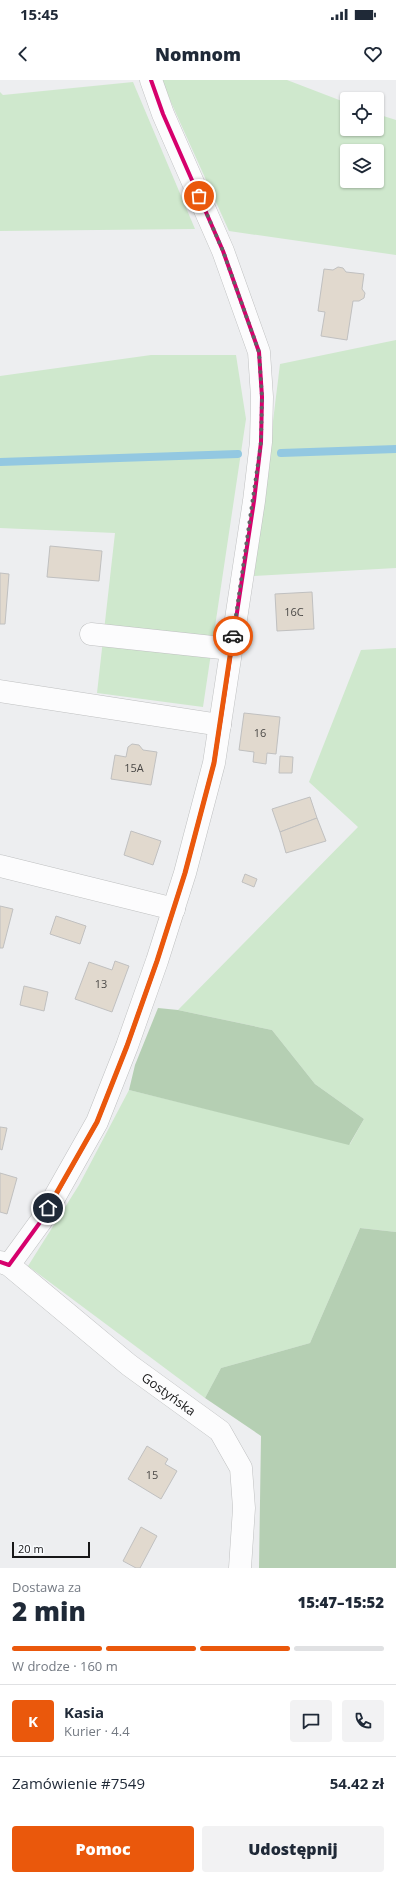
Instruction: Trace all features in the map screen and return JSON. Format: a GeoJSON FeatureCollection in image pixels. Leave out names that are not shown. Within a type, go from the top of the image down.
{"type":"FeatureCollection","features":[{"type":"Feature","properties":{"kind":"street"},"geometry":{"type":"LineString","coordinates":[[4,1263],[41,1221],[97,1122],[127,1046],[174,909],[214,763],[261,442],[262,397],[259,352],[223,251],[163,114],[151,80]]}},
{"type":"Feature","properties":{"kind":"street"},"geometry":{"type":"LineString","coordinates":[[91,634],[231,649]]}},
{"type":"Feature","properties":{"kind":"street"},"geometry":{"type":"LineString","coordinates":[[0,691],[220,724]]}},
{"type":"Feature","properties":{"kind":"street"},"geometry":{"type":"LineString","coordinates":[[0,866],[174,909]]}},
{"type":"Feature","properties":{"kind":"street","name":"Gostyńska"},"geometry":{"type":"LineString","coordinates":[[4,1263],[129,1365],[220,1431],[241,1468],[244,1508],[240,1568]]}},
{"type":"Feature","properties":{"kind":"green space"},"geometry":{"type":"Polygon","coordinates":[[[161,80],[287,80],[340,100],[340,136],[384,136],[384,116],[396,120],[396,255],[229,231],[161,80]]]}},
{"type":"Feature","properties":{"kind":"green space"},"geometry":{"type":"Polygon","coordinates":[[[133,82],[195,229],[0,231],[0,92],[3,95],[133,82]]]}},
{"type":"Feature","properties":{"kind":"green space"},"geometry":{"type":"Polygon","coordinates":[[[396,340],[396,568],[254,576],[280,364],[396,340]]]}},
{"type":"Feature","properties":{"kind":"green space"},"geometry":{"type":"Polygon","coordinates":[[[151,355],[236,355],[246,419],[203,707],[97,693],[115,533],[0,528],[0,376],[151,355]]]}},
{"type":"Feature","properties":{"kind":"green space"},"geometry":{"type":"Polygon","coordinates":[[[396,648],[396,1232],[360,1228],[310,1343],[221,1368],[205,1398],[28,1266],[79,1185],[129,1090],[350,1144],[364,1119],[315,1084],[272,1030],[178,1010],[358,827],[309,782],[361,650],[396,648]]]}},
{"type":"Feature","properties":{"kind":"green space"},"geometry":{"type":"Polygon","coordinates":[[[158,1008],[178,1010],[272,1030],[315,1084],[364,1119],[349,1145],[129,1090],[135,1065],[158,1008]]]}},
{"type":"Feature","properties":{"kind":"green space"},"geometry":{"type":"Polygon","coordinates":[[[360,1228],[396,1232],[396,1568],[259,1568],[261,1436],[205,1398],[221,1368],[310,1343],[360,1228]]]}},
{"type":"Feature","properties":{"kind":"building"},"geometry":{"type":"Polygon","coordinates":[[[338,267],[343,268],[346,272],[364,274],[362,289],[365,293],[364,298],[359,301],[353,301],[347,340],[321,336],[325,312],[318,311],[324,269],[333,270],[338,267]]]}},
{"type":"Feature","properties":{"kind":"building"},"geometry":{"type":"Polygon","coordinates":[[[50,546],[102,551],[99,581],[47,577],[50,546]]]}},
{"type":"Feature","properties":{"kind":"building"},"geometry":{"type":"Polygon","coordinates":[[[0,573],[9,574],[5,624],[0,624],[0,573]]]}},
{"type":"Feature","properties":{"kind":"building"},"geometry":{"type":"Polygon","coordinates":[[[312,592],[314,629],[277,631],[275,594],[312,592]]]}},
{"type":"Feature","properties":{"kind":"building"},"geometry":{"type":"Polygon","coordinates":[[[244,713],[280,717],[276,754],[267,753],[266,764],[253,762],[254,752],[239,750],[244,713]]]}},
{"type":"Feature","properties":{"kind":"building"},"geometry":{"type":"Polygon","coordinates":[[[132,744],[139,745],[143,750],[157,752],[151,785],[111,779],[115,755],[126,757],[128,747],[132,744]]]}},
{"type":"Feature","properties":{"kind":"building"},"geometry":{"type":"Polygon","coordinates":[[[280,756],[293,757],[292,773],[279,773],[280,756]]]}},
{"type":"Feature","properties":{"kind":"building"},"geometry":{"type":"Polygon","coordinates":[[[310,797],[317,818],[280,832],[272,809],[310,797]]]}},
{"type":"Feature","properties":{"kind":"building"},"geometry":{"type":"Polygon","coordinates":[[[317,818],[326,841],[286,853],[280,832],[317,818]]]}},
{"type":"Feature","properties":{"kind":"building"},"geometry":{"type":"Polygon","coordinates":[[[131,831],[161,841],[153,865],[124,855],[131,831]]]}},
{"type":"Feature","properties":{"kind":"building"},"geometry":{"type":"Polygon","coordinates":[[[245,874],[257,879],[254,887],[242,882],[245,874]]]}},
{"type":"Feature","properties":{"kind":"building"},"geometry":{"type":"Polygon","coordinates":[[[0,906],[13,909],[3,948],[0,948],[0,906]]]}},
{"type":"Feature","properties":{"kind":"building"},"geometry":{"type":"Polygon","coordinates":[[[56,916],[86,926],[80,944],[50,934],[56,916]]]}},
{"type":"Feature","properties":{"kind":"building"},"geometry":{"type":"Polygon","coordinates":[[[115,961],[129,966],[112,1012],[75,999],[89,962],[112,970],[115,961]]]}},
{"type":"Feature","properties":{"kind":"building"},"geometry":{"type":"Polygon","coordinates":[[[24,986],[48,992],[44,1011],[20,1005],[24,986]]]}},
{"type":"Feature","properties":{"kind":"building"},"geometry":{"type":"Polygon","coordinates":[[[0,1127],[7,1128],[2,1150],[0,1149],[0,1127]]]}},
{"type":"Feature","properties":{"kind":"building"},"geometry":{"type":"Polygon","coordinates":[[[0,1173],[17,1178],[7,1214],[0,1212],[0,1173]]]}},
{"type":"Feature","properties":{"kind":"building"},"geometry":{"type":"Polygon","coordinates":[[[147,1446],[168,1459],[165,1464],[177,1471],[161,1499],[128,1479],[147,1446]]]}},
{"type":"Feature","properties":{"kind":"building"},"geometry":{"type":"Polygon","coordinates":[[[141,1527],[157,1536],[140,1568],[136,1568],[123,1561],[141,1527]]]}},
{"type":"Feature","properties":{"kind":"waterway"},"geometry":{"type":"LineString","coordinates":[[281,453],[396,449]]}},
{"type":"Feature","properties":{"kind":"waterway"},"geometry":{"type":"LineString","coordinates":[[0,462],[238,454]]}},
{"type":"Feature","properties":{"kind":"cycle path"},"geometry":{"type":"LineString","coordinates":[[0,1262],[9,1265],[41,1221],[97,1122],[127,1046],[157,961],[185,873],[214,763],[254,501],[261,442],[262,397],[259,352],[223,251],[163,114],[151,80]]}},
{"type":"Feature","properties":{"kind":"way so far"},"geometry":{"type":"LineString","coordinates":[[199,196],[223,251],[259,352],[262,397],[261,442],[254,501],[233,636]]}},
{"type":"Feature","properties":{"kind":"route"},"geometry":{"type":"LineString","coordinates":[[48,1208],[97,1122],[127,1046],[157,961],[185,873],[214,763],[233,636]]}}]}
